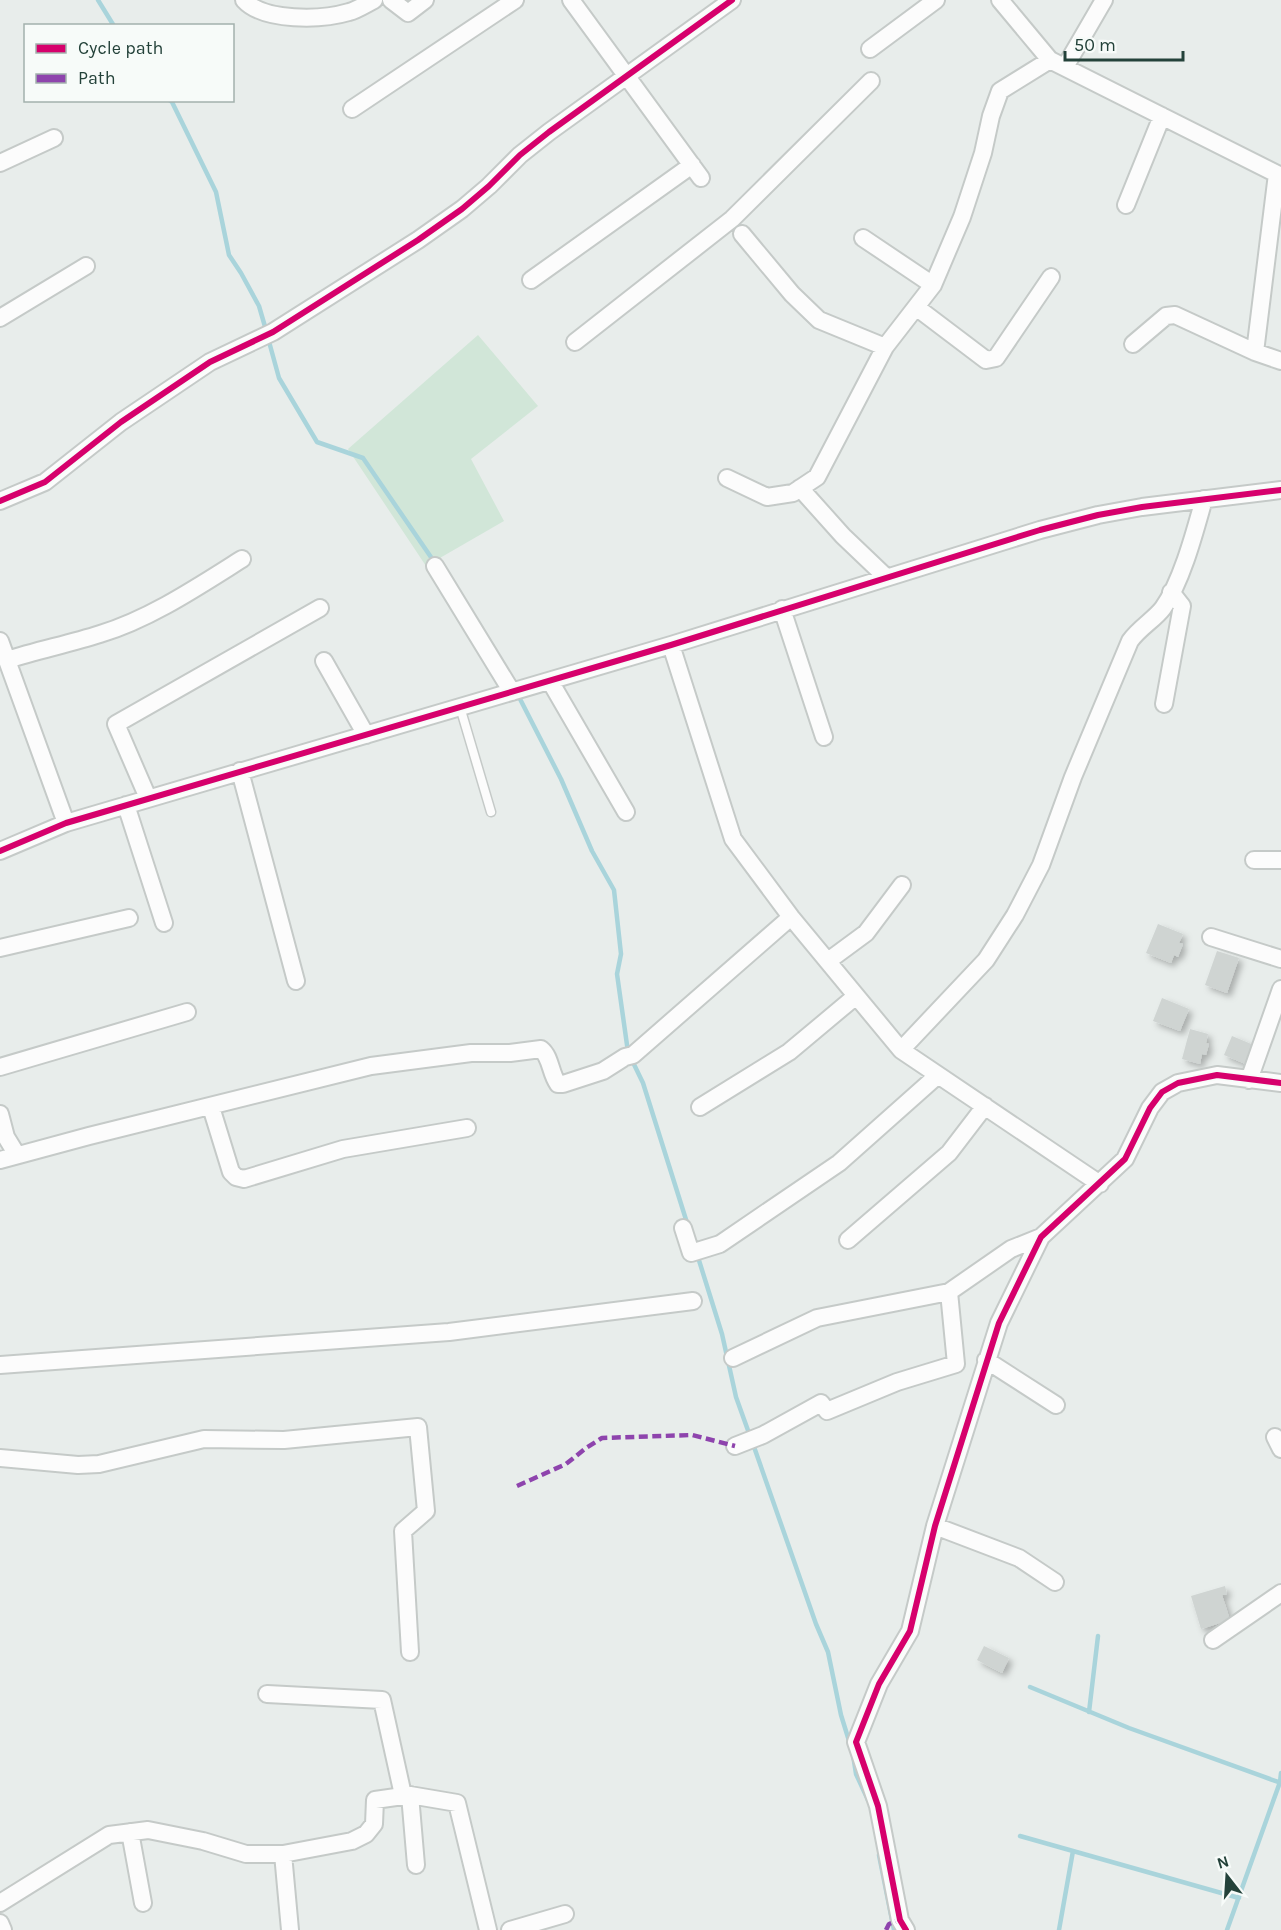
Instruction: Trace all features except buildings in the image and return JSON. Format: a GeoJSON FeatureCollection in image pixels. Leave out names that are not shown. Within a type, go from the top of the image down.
{"type":"FeatureCollection","features":[{"type":"Feature","properties":{"kind":"street"},"geometry":{"type":"LineString","coordinates":[[244,0],[249,6],[264,12],[310,17],[331,17],[351,12],[374,0]]}},
{"type":"Feature","properties":{"kind":"street"},"geometry":{"type":"LineString","coordinates":[[391,0],[408,13],[425,0]]}},
{"type":"Feature","properties":{"kind":"street"},"geometry":{"type":"LineString","coordinates":[[352,109],[515,0]]}},
{"type":"Feature","properties":{"kind":"street"},"geometry":{"type":"LineString","coordinates":[[531,280],[697,172],[571,0]]}},
{"type":"Feature","properties":{"kind":"street"},"geometry":{"type":"LineString","coordinates":[[0,501],[45,482],[121,422],[210,362],[267,334],[418,240],[489,186],[520,155],[549,132],[732,0]]}},
{"type":"Feature","properties":{"kind":"street"},"geometry":{"type":"LineString","coordinates":[[870,49],[936,0]]}},
{"type":"Feature","properties":{"kind":"street"},"geometry":{"type":"LineString","coordinates":[[1000,0],[1050,60],[1279,175],[1255,352]]}},
{"type":"Feature","properties":{"kind":"street"},"geometry":{"type":"LineString","coordinates":[[1065,67],[1104,0]]}},
{"type":"Feature","properties":{"kind":"street"},"geometry":{"type":"LineString","coordinates":[[727,478],[767,497],[793,493],[817,477],[885,347],[933,285],[962,217],[1000,91],[1050,60]]}},
{"type":"Feature","properties":{"kind":"street"},"geometry":{"type":"LineString","coordinates":[[575,342],[732,219],[872,81]]}},
{"type":"Feature","properties":{"kind":"street"},"geometry":{"type":"LineString","coordinates":[[1126,205],[1162,116]]}},
{"type":"Feature","properties":{"kind":"street"},"geometry":{"type":"LineString","coordinates":[[0,163],[54,138]]}},
{"type":"Feature","properties":{"kind":"street"},"geometry":{"type":"LineString","coordinates":[[742,234],[792,294],[819,320],[885,347]]}},
{"type":"Feature","properties":{"kind":"street"},"geometry":{"type":"LineString","coordinates":[[863,238],[933,285]]}},
{"type":"Feature","properties":{"kind":"street"},"geometry":{"type":"LineString","coordinates":[[0,318],[86,266]]}},
{"type":"Feature","properties":{"kind":"street"},"geometry":{"type":"LineString","coordinates":[[916,307],[990,361],[996,358],[1051,277]]}},
{"type":"Feature","properties":{"kind":"street"},"geometry":{"type":"LineString","coordinates":[[1133,344],[1166,316],[1175,315],[1255,352],[1281,361]]}},
{"type":"Feature","properties":{"kind":"street"},"geometry":{"type":"LineString","coordinates":[[800,488],[843,536],[886,577]]}},
{"type":"Feature","properties":{"kind":"street"},"geometry":{"type":"LineString","coordinates":[[0,851],[66,823],[672,645],[1040,530],[1098,515],[1281,490]]}},
{"type":"Feature","properties":{"kind":"street"},"geometry":{"type":"LineString","coordinates":[[901,1050],[986,960],[1015,915],[1041,865],[1074,777],[1130,641],[1138,630],[1162,610],[1189,551],[1204,499]]}},
{"type":"Feature","properties":{"kind":"street"},"geometry":{"type":"LineString","coordinates":[[7,660],[43,648],[101,634],[130,622],[188,593],[242,559]]}},
{"type":"Feature","properties":{"kind":"street"},"geometry":{"type":"LineString","coordinates":[[435,566],[512,692]]}},
{"type":"Feature","properties":{"kind":"street"},"geometry":{"type":"LineString","coordinates":[[1164,704],[1182,606],[1171,592]]}},
{"type":"Feature","properties":{"kind":"street"},"geometry":{"type":"LineString","coordinates":[[148,798],[116,724],[320,608]]}},
{"type":"Feature","properties":{"kind":"street"},"geometry":{"type":"LineString","coordinates":[[782,609],[824,737]]}},
{"type":"Feature","properties":{"kind":"street"},"geometry":{"type":"LineString","coordinates":[[0,641],[66,823]]}},
{"type":"Feature","properties":{"kind":"street"},"geometry":{"type":"LineString","coordinates":[[672,645],[733,838],[791,917],[901,1050],[1100,1184]]}},
{"type":"Feature","properties":{"kind":"street"},"geometry":{"type":"LineString","coordinates":[[324,661],[366,735]]}},
{"type":"Feature","properties":{"kind":"street"},"geometry":{"type":"LineString","coordinates":[[550,681],[626,812]]}},
{"type":"Feature","properties":{"kind":"street"},"geometry":{"type":"LineString","coordinates":[[240,771],[296,981]]}},
{"type":"Feature","properties":{"kind":"street"},"geometry":{"type":"LineString","coordinates":[[126,805],[164,924]]}},
{"type":"Feature","properties":{"kind":"street"},"geometry":{"type":"LineString","coordinates":[[1254,860],[1281,860]]}},
{"type":"Feature","properties":{"kind":"street"},"geometry":{"type":"LineString","coordinates":[[828,962],[866,933],[902,885]]}},
{"type":"Feature","properties":{"kind":"street"},"geometry":{"type":"LineString","coordinates":[[0,1160],[371,1066],[471,1053],[510,1053],[541,1049],[545,1052],[558,1084],[563,1084],[603,1071],[629,1056],[791,917]]}},
{"type":"Feature","properties":{"kind":"street"},"geometry":{"type":"LineString","coordinates":[[0,948],[129,918]]}},
{"type":"Feature","properties":{"kind":"street"},"geometry":{"type":"LineString","coordinates":[[1211,937],[1281,959]]}},
{"type":"Feature","properties":{"kind":"street"},"geometry":{"type":"LineString","coordinates":[[1249,1080],[1281,989]]}},
{"type":"Feature","properties":{"kind":"street"},"geometry":{"type":"LineString","coordinates":[[700,1107],[789,1052],[856,996]]}},
{"type":"Feature","properties":{"kind":"street"},"geometry":{"type":"LineString","coordinates":[[0,1067],[187,1012]]}},
{"type":"Feature","properties":{"kind":"street"},"geometry":{"type":"LineString","coordinates":[[683,1228],[691,1253],[720,1244],[839,1163],[938,1075]]}},
{"type":"Feature","properties":{"kind":"street"},"geometry":{"type":"LineString","coordinates":[[733,1358],[817,1318],[949,1292],[1011,1249],[1041,1237],[1125,1159],[1150,1108],[1162,1092],[1178,1083],[1217,1075],[1281,1083]]}},
{"type":"Feature","properties":{"kind":"street"},"geometry":{"type":"LineString","coordinates":[[849,1240],[949,1153],[985,1106]]}},
{"type":"Feature","properties":{"kind":"street"},"geometry":{"type":"LineString","coordinates":[[211,1107],[231,1172],[236,1177],[244,1179],[344,1149],[467,1128]]}},
{"type":"Feature","properties":{"kind":"street"},"geometry":{"type":"LineString","coordinates":[[0,1114],[6,1137],[17,1155]]}},
{"type":"Feature","properties":{"kind":"street"},"geometry":{"type":"LineString","coordinates":[[906,1930],[900,1920],[878,1806],[856,1742],[879,1684],[910,1631],[935,1526],[986,1360],[999,1323],[1041,1237]]}},
{"type":"Feature","properties":{"kind":"street"},"geometry":{"type":"LineString","coordinates":[[746,1442],[821,1403],[827,1411],[897,1382],[956,1364],[949,1292]]}},
{"type":"Feature","properties":{"kind":"street"},"geometry":{"type":"LineString","coordinates":[[0,1365],[449,1332],[693,1301]]}},
{"type":"Feature","properties":{"kind":"street"},"geometry":{"type":"LineString","coordinates":[[986,1360],[1056,1405]]}},
{"type":"Feature","properties":{"kind":"street"},"geometry":{"type":"LineString","coordinates":[[0,1458],[78,1465],[99,1464],[204,1439],[284,1440],[418,1427],[426,1511],[403,1531],[410,1652]]}},
{"type":"Feature","properties":{"kind":"street"},"geometry":{"type":"LineString","coordinates":[[935,1526],[1019,1558],[1055,1582]]}},
{"type":"Feature","properties":{"kind":"street"},"geometry":{"type":"LineString","coordinates":[[1212,1640],[1281,1593]]}},
{"type":"Feature","properties":{"kind":"street"},"geometry":{"type":"LineString","coordinates":[[267,1694],[382,1700],[406,1795],[416,1865]]}},
{"type":"Feature","properties":{"kind":"street"},"geometry":{"type":"LineString","coordinates":[[0,1903],[109,1835],[148,1830],[203,1841],[246,1854],[283,1854],[352,1841],[366,1834],[374,1824],[375,1800],[406,1795],[457,1803],[488,1930]]}},
{"type":"Feature","properties":{"kind":"street"},"geometry":{"type":"LineString","coordinates":[[130,1832],[143,1903]]}},
{"type":"Feature","properties":{"kind":"street"},"geometry":{"type":"LineString","coordinates":[[283,1854],[290,1930]]}},
{"type":"Feature","properties":{"kind":"street"},"geometry":{"type":"LineString","coordinates":[[510,1930],[565,1914]]}},
{"type":"Feature","properties":{"kind":"street"},"geometry":{"type":"LineString","coordinates":[[0,1923],[3,1930]]}},
{"type":"Feature","properties":{"kind":"lane"},"geometry":{"type":"LineString","coordinates":[[460,707],[491,812]]}},
{"type":"Feature","properties":{"kind":"green space"},"geometry":{"type":"Polygon","coordinates":[[[478,335],[538,406],[471,459],[504,521],[426,566],[348,449],[478,335]]]}},
{"type":"Feature","properties":{"kind":"waterway"},"geometry":{"type":"LineString","coordinates":[[98,0],[113,24]]}},
{"type":"Feature","properties":{"kind":"waterway"},"geometry":{"type":"LineString","coordinates":[[172,102],[216,192],[229,255],[259,306],[266,330]]}},
{"type":"Feature","properties":{"kind":"waterway"},"geometry":{"type":"LineString","coordinates":[[268,338],[279,378],[317,442],[363,458],[435,563]]}},
{"type":"Feature","properties":{"kind":"waterway"},"geometry":{"type":"LineString","coordinates":[[520,699],[561,779],[592,851],[614,890],[621,954],[617,974],[628,1052],[643,1083],[688,1226]]}},
{"type":"Feature","properties":{"kind":"waterway"},"geometry":{"type":"LineString","coordinates":[[697,1254],[722,1334],[736,1397],[750,1436]]}},
{"type":"Feature","properties":{"kind":"waterway"},"geometry":{"type":"LineString","coordinates":[[753,1444],[828,1652],[841,1715],[850,1744]]}},
{"type":"Feature","properties":{"kind":"waterway"},"geometry":{"type":"LineString","coordinates":[[1089,1712],[1098,1636]]}},
{"type":"Feature","properties":{"kind":"waterway"},"geometry":{"type":"LineString","coordinates":[[1030,1687],[1129,1728],[1281,1783]]}},
{"type":"Feature","properties":{"kind":"waterway"},"geometry":{"type":"LineString","coordinates":[[853,1755],[856,1774],[868,1800]]}},
{"type":"Feature","properties":{"kind":"waterway"},"geometry":{"type":"LineString","coordinates":[[1227,1930],[1280,1782],[1281,1773]]}},
{"type":"Feature","properties":{"kind":"waterway"},"geometry":{"type":"LineString","coordinates":[[1020,1836],[1239,1898]]}},
{"type":"Feature","properties":{"kind":"waterway"},"geometry":{"type":"LineString","coordinates":[[1059,1930],[1073,1851]]}},
{"type":"Feature","properties":{"kind":"waterway"},"geometry":{"type":"LineString","coordinates":[[879,1855],[894,1930]]}},
{"type":"Feature","properties":{"kind":"marked path"},"geometry":{"type":"LineString","coordinates":[[517,1486],[566,1464],[602,1438],[692,1435],[735,1446]]}},
{"type":"Feature","properties":{"kind":"marked path"},"geometry":{"type":"LineString","coordinates":[[886,1930],[889,1924],[900,1920]]}},
{"type":"Feature","properties":{"kind":"cycle path"},"geometry":{"type":"LineString","coordinates":[[0,501],[45,482],[121,422],[210,362],[273,332],[418,240],[462,209],[520,155],[549,132],[732,0]]}},
{"type":"Feature","properties":{"kind":"cycle path"},"geometry":{"type":"LineString","coordinates":[[0,851],[66,823],[671,645],[1040,530],[1098,515],[1142,507],[1281,490]]}},
{"type":"Feature","properties":{"kind":"cycle path"},"geometry":{"type":"LineString","coordinates":[[906,1930],[900,1920],[878,1806],[856,1742],[879,1684],[910,1631],[935,1526],[999,1323],[1041,1237],[1125,1159],[1150,1108],[1162,1092],[1178,1083],[1217,1075],[1281,1083]]}}]}
